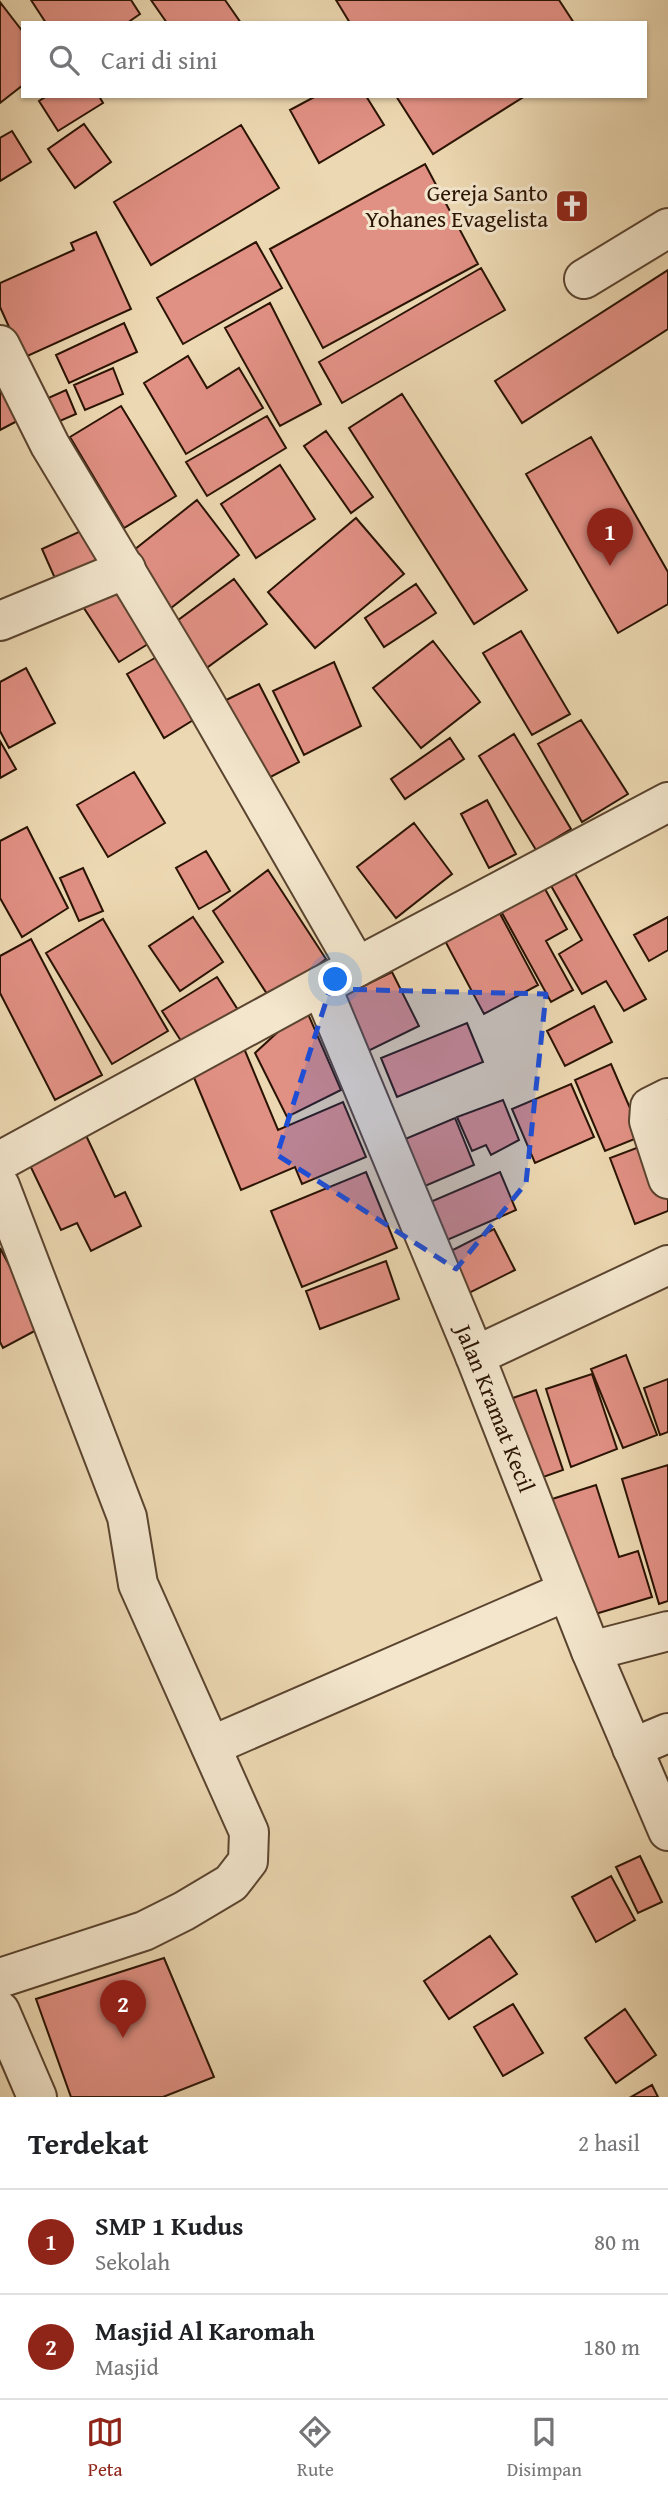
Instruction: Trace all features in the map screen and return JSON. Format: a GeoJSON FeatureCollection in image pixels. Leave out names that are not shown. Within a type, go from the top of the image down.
{"type":"FeatureCollection","features":[{"type":"Feature","properties":{"kind":"street"},"geometry":{"type":"LineString","coordinates":[[584,279],[668,228]]}},
{"type":"Feature","properties":{"kind":"street"},"geometry":{"type":"LineString","coordinates":[[0,345],[50,445],[126,569],[357,967]]}},
{"type":"Feature","properties":{"kind":"street"},"geometry":{"type":"LineString","coordinates":[[0,621],[126,569]]}},
{"type":"Feature","properties":{"kind":"street"},"geometry":{"type":"LineString","coordinates":[[0,1161],[321,986],[668,802]]}},
{"type":"Feature","properties":{"kind":"street","name":"Jalan Kramat Kecil"},"geometry":{"type":"LineString","coordinates":[[321,986],[475,1356],[591,1651],[668,1831]]}},
{"type":"Feature","properties":{"kind":"street"},"geometry":{"type":"LineString","coordinates":[[668,1098],[650,1107],[649,1121],[668,1179]]}},
{"type":"Feature","properties":{"kind":"street"},"geometry":{"type":"LineString","coordinates":[[0,1186],[127,1517],[138,1584],[249,1832],[248,1861],[231,1883],[144,1931],[0,1978]]}},
{"type":"Feature","properties":{"kind":"street"},"geometry":{"type":"LineString","coordinates":[[475,1356],[668,1265]]}},
{"type":"Feature","properties":{"kind":"street"},"geometry":{"type":"LineString","coordinates":[[211,1746],[568,1591]]}},
{"type":"Feature","properties":{"kind":"street"},"geometry":{"type":"LineString","coordinates":[[591,1651],[668,1631]]}},
{"type":"Feature","properties":{"kind":"street"},"geometry":{"type":"LineString","coordinates":[[632,1748],[668,1733]]}},
{"type":"Feature","properties":{"kind":"street"},"geometry":{"type":"LineString","coordinates":[[0,2011],[37,2097]]}},
{"type":"Feature","properties":{"kind":"highlighted area"},"geometry":{"type":"Polygon","coordinates":[[[330,989],[546,994],[526,1183],[456,1269],[277,1155],[330,989]]]}},
{"type":"Feature","properties":{"kind":"building"},"geometry":{"type":"Polygon","coordinates":[[[31,0],[131,0],[140,14],[130,21],[45,21],[31,0]]]}},
{"type":"Feature","properties":{"kind":"building"},"geometry":{"type":"Polygon","coordinates":[[[151,0],[225,0],[240,21],[166,21],[151,0]]]}},
{"type":"Feature","properties":{"kind":"building"},"geometry":{"type":"Polygon","coordinates":[[[336,0],[559,0],[573,21],[349,21],[336,0]]]}},
{"type":"Feature","properties":{"kind":"building"},"geometry":{"type":"Polygon","coordinates":[[[0,2],[21,29],[21,87],[0,103],[0,2]]]}},
{"type":"Feature","properties":{"kind":"building"},"geometry":{"type":"Polygon","coordinates":[[[44,98],[100,98],[103,103],[58,131],[39,101],[44,98]]]}},
{"type":"Feature","properties":{"kind":"building"},"geometry":{"type":"Polygon","coordinates":[[[312,98],[367,98],[384,125],[319,163],[290,110],[312,98]]]}},
{"type":"Feature","properties":{"kind":"building"},"geometry":{"type":"Polygon","coordinates":[[[397,98],[522,98],[433,154],[397,98]]]}},
{"type":"Feature","properties":{"kind":"building"},"geometry":{"type":"Polygon","coordinates":[[[84,124],[111,162],[75,188],[48,149],[84,124]]]}},
{"type":"Feature","properties":{"kind":"building"},"geometry":{"type":"Polygon","coordinates":[[[241,125],[279,188],[151,265],[114,202],[241,125]]]}},
{"type":"Feature","properties":{"kind":"building"},"geometry":{"type":"Polygon","coordinates":[[[12,131],[31,162],[0,181],[0,138],[12,131]]]}},
{"type":"Feature","properties":{"kind":"building"},"geometry":{"type":"Polygon","coordinates":[[[425,164],[478,264],[323,348],[270,249],[425,164]]]}},
{"type":"Feature","properties":{"kind":"building"},"geometry":{"type":"Polygon","coordinates":[[[96,232],[131,309],[23,358],[0,307],[0,283],[74,250],[71,243],[96,232]]]}},
{"type":"Feature","properties":{"kind":"building"},"geometry":{"type":"Polygon","coordinates":[[[256,242],[282,288],[183,344],[157,298],[256,242]]]}},
{"type":"Feature","properties":{"kind":"building"},"geometry":{"type":"Polygon","coordinates":[[[481,268],[505,310],[342,403],[319,362],[481,268]]]}},
{"type":"Feature","properties":{"kind":"building"},"geometry":{"type":"Polygon","coordinates":[[[668,270],[668,329],[522,423],[495,381],[668,270]]]}},
{"type":"Feature","properties":{"kind":"building"},"geometry":{"type":"Polygon","coordinates":[[[270,303],[321,404],[280,426],[225,328],[270,303]]]}},
{"type":"Feature","properties":{"kind":"building"},"geometry":{"type":"Polygon","coordinates":[[[124,323],[137,352],[69,383],[56,355],[124,323]]]}},
{"type":"Feature","properties":{"kind":"building"},"geometry":{"type":"Polygon","coordinates":[[[188,356],[207,388],[239,368],[263,408],[186,454],[144,383],[188,356]]]}},
{"type":"Feature","properties":{"kind":"building"},"geometry":{"type":"Polygon","coordinates":[[[113,368],[123,394],[85,410],[74,385],[113,368]]]}},
{"type":"Feature","properties":{"kind":"building"},"geometry":{"type":"Polygon","coordinates":[[[0,377],[21,419],[0,430],[0,377]]]}},
{"type":"Feature","properties":{"kind":"building"},"geometry":{"type":"Polygon","coordinates":[[[66,390],[76,414],[46,427],[35,404],[66,390]]]}},
{"type":"Feature","properties":{"kind":"building"},"geometry":{"type":"Polygon","coordinates":[[[402,394],[527,590],[474,624],[349,428],[402,394]]]}},
{"type":"Feature","properties":{"kind":"building"},"geometry":{"type":"Polygon","coordinates":[[[121,406],[176,496],[124,528],[70,437],[121,406]]]}},
{"type":"Feature","properties":{"kind":"building"},"geometry":{"type":"Polygon","coordinates":[[[267,416],[286,448],[207,496],[186,462],[267,416]]]}},
{"type":"Feature","properties":{"kind":"building"},"geometry":{"type":"Polygon","coordinates":[[[326,431],[373,497],[351,513],[304,446],[326,431]]]}},
{"type":"Feature","properties":{"kind":"building"},"geometry":{"type":"Polygon","coordinates":[[[591,437],[668,572],[668,604],[618,633],[526,474],[591,437]]]}},
{"type":"Feature","properties":{"kind":"building"},"geometry":{"type":"Polygon","coordinates":[[[280,465],[315,519],[256,558],[221,504],[280,465]]]}},
{"type":"Feature","properties":{"kind":"building"},"geometry":{"type":"Polygon","coordinates":[[[197,500],[239,555],[171,608],[134,550],[197,500]]]}},
{"type":"Feature","properties":{"kind":"building"},"geometry":{"type":"Polygon","coordinates":[[[356,518],[404,574],[315,648],[268,592],[356,518]]]}},
{"type":"Feature","properties":{"kind":"building"},"geometry":{"type":"Polygon","coordinates":[[[83,530],[103,573],[61,592],[42,549],[83,530]]]}},
{"type":"Feature","properties":{"kind":"building"},"geometry":{"type":"Polygon","coordinates":[[[118,578],[156,639],[119,662],[80,602],[118,578]]]}},
{"type":"Feature","properties":{"kind":"building"},"geometry":{"type":"Polygon","coordinates":[[[234,579],[267,624],[201,672],[170,626],[234,579]]]}},
{"type":"Feature","properties":{"kind":"building"},"geometry":{"type":"Polygon","coordinates":[[[416,584],[436,613],[384,647],[365,618],[416,584]]]}},
{"type":"Feature","properties":{"kind":"building"},"geometry":{"type":"Polygon","coordinates":[[[521,631],[570,714],[532,735],[483,653],[521,631]]]}},
{"type":"Feature","properties":{"kind":"building"},"geometry":{"type":"Polygon","coordinates":[[[433,641],[480,702],[421,748],[373,688],[433,641]]]}},
{"type":"Feature","properties":{"kind":"building"},"geometry":{"type":"Polygon","coordinates":[[[167,651],[203,714],[164,738],[127,674],[167,651]]]}},
{"type":"Feature","properties":{"kind":"building"},"geometry":{"type":"Polygon","coordinates":[[[334,662],[361,726],[304,755],[273,691],[334,662]]]}},
{"type":"Feature","properties":{"kind":"building"},"geometry":{"type":"Polygon","coordinates":[[[26,668],[55,723],[9,748],[0,731],[0,682],[26,668]]]}},
{"type":"Feature","properties":{"kind":"building"},"geometry":{"type":"Polygon","coordinates":[[[259,684],[299,762],[261,782],[220,703],[259,684]]]}},
{"type":"Feature","properties":{"kind":"building"},"geometry":{"type":"Polygon","coordinates":[[[581,720],[628,794],[582,822],[538,744],[581,720]]]}},
{"type":"Feature","properties":{"kind":"building"},"geometry":{"type":"Polygon","coordinates":[[[514,734],[571,829],[536,850],[479,756],[514,734]]]}},
{"type":"Feature","properties":{"kind":"building"},"geometry":{"type":"Polygon","coordinates":[[[450,738],[464,759],[405,799],[391,779],[450,738]]]}},
{"type":"Feature","properties":{"kind":"building"},"geometry":{"type":"Polygon","coordinates":[[[0,741],[16,769],[0,778],[0,741]]]}},
{"type":"Feature","properties":{"kind":"building"},"geometry":{"type":"Polygon","coordinates":[[[134,772],[165,823],[108,857],[77,805],[134,772]]]}},
{"type":"Feature","properties":{"kind":"building"},"geometry":{"type":"Polygon","coordinates":[[[487,800],[516,854],[489,868],[461,814],[487,800]]]}},
{"type":"Feature","properties":{"kind":"building"},"geometry":{"type":"Polygon","coordinates":[[[414,823],[452,874],[396,918],[357,867],[414,823]]]}},
{"type":"Feature","properties":{"kind":"building"},"geometry":{"type":"Polygon","coordinates":[[[27,827],[68,908],[22,937],[0,898],[0,841],[27,827]]]}},
{"type":"Feature","properties":{"kind":"building"},"geometry":{"type":"Polygon","coordinates":[[[206,851],[230,891],[199,909],[176,868],[206,851]]]}},
{"type":"Feature","properties":{"kind":"building"},"geometry":{"type":"Polygon","coordinates":[[[569,863],[646,999],[624,1011],[606,981],[582,994],[559,954],[582,940],[546,877],[569,863]]]}},
{"type":"Feature","properties":{"kind":"building"},"geometry":{"type":"Polygon","coordinates":[[[83,868],[103,911],[79,921],[60,878],[83,868]]]}},
{"type":"Feature","properties":{"kind":"building"},"geometry":{"type":"Polygon","coordinates":[[[268,870],[326,959],[271,1000],[213,911],[268,870]]]}},
{"type":"Feature","properties":{"kind":"building"},"geometry":{"type":"Polygon","coordinates":[[[539,878],[567,929],[546,941],[573,990],[551,1002],[496,902],[539,878]]]}},
{"type":"Feature","properties":{"kind":"building"},"geometry":{"type":"Polygon","coordinates":[[[498,910],[538,985],[484,1014],[444,939],[498,910]]]}},
{"type":"Feature","properties":{"kind":"building"},"geometry":{"type":"Polygon","coordinates":[[[193,917],[223,962],[180,991],[149,946],[193,917]]]}},
{"type":"Feature","properties":{"kind":"building"},"geometry":{"type":"Polygon","coordinates":[[[668,917],[668,950],[649,961],[634,935],[668,917]]]}},
{"type":"Feature","properties":{"kind":"building"},"geometry":{"type":"Polygon","coordinates":[[[103,919],[168,1031],[112,1064],[46,953],[103,919]]]}},
{"type":"Feature","properties":{"kind":"building"},"geometry":{"type":"Polygon","coordinates":[[[31,939],[102,1075],[55,1100],[0,993],[0,956],[31,939]]]}},
{"type":"Feature","properties":{"kind":"building"},"geometry":{"type":"Polygon","coordinates":[[[392,972],[419,1026],[362,1054],[335,1000],[392,972]]]}},
{"type":"Feature","properties":{"kind":"building"},"geometry":{"type":"Polygon","coordinates":[[[217,977],[238,1010],[183,1044],[162,1011],[217,977]]]}},
{"type":"Feature","properties":{"kind":"building"},"geometry":{"type":"Polygon","coordinates":[[[594,1006],[612,1042],[565,1066],[547,1031],[594,1006]]]}},
{"type":"Feature","properties":{"kind":"building"},"geometry":{"type":"Polygon","coordinates":[[[305,1007],[341,1090],[287,1117],[255,1053],[305,1007]]]}},
{"type":"Feature","properties":{"kind":"building"},"geometry":{"type":"Polygon","coordinates":[[[467,1023],[483,1062],[397,1097],[381,1058],[467,1023]]]}},
{"type":"Feature","properties":{"kind":"building"},"geometry":{"type":"Polygon","coordinates":[[[243,1046],[278,1130],[343,1102],[366,1157],[302,1184],[295,1167],[241,1190],[190,1068],[243,1046]]]}},
{"type":"Feature","properties":{"kind":"building"},"geometry":{"type":"Polygon","coordinates":[[[611,1064],[642,1136],[605,1151],[575,1080],[611,1064]]]}},
{"type":"Feature","properties":{"kind":"building"},"geometry":{"type":"Polygon","coordinates":[[[571,1084],[594,1137],[535,1163],[512,1109],[571,1084]]]}},
{"type":"Feature","properties":{"kind":"building"},"geometry":{"type":"Polygon","coordinates":[[[503,1100],[519,1140],[491,1155],[486,1145],[472,1151],[457,1117],[503,1100]]]}},
{"type":"Feature","properties":{"kind":"building"},"geometry":{"type":"Polygon","coordinates":[[[455,1118],[474,1165],[411,1192],[391,1145],[455,1118]]]}},
{"type":"Feature","properties":{"kind":"building"},"geometry":{"type":"Polygon","coordinates":[[[83,1129],[115,1197],[125,1192],[141,1226],[91,1251],[77,1223],[61,1230],[26,1157],[83,1129]]]}},
{"type":"Feature","properties":{"kind":"building"},"geometry":{"type":"Polygon","coordinates":[[[647,1144],[668,1197],[668,1211],[635,1224],[610,1158],[647,1144]]]}},
{"type":"Feature","properties":{"kind":"building"},"geometry":{"type":"Polygon","coordinates":[[[366,1172],[397,1248],[302,1287],[271,1211],[366,1172]]]}},
{"type":"Feature","properties":{"kind":"building"},"geometry":{"type":"Polygon","coordinates":[[[500,1172],[516,1210],[438,1244],[421,1206],[500,1172]]]}},
{"type":"Feature","properties":{"kind":"building"},"geometry":{"type":"Polygon","coordinates":[[[494,1229],[515,1270],[459,1298],[439,1257],[494,1229]]]}},
{"type":"Feature","properties":{"kind":"building"},"geometry":{"type":"Polygon","coordinates":[[[0,1248],[42,1327],[3,1348],[0,1342],[0,1248]]]}},
{"type":"Feature","properties":{"kind":"building"},"geometry":{"type":"Polygon","coordinates":[[[386,1261],[399,1299],[320,1329],[306,1291],[386,1261]]]}},
{"type":"Feature","properties":{"kind":"building"},"geometry":{"type":"Polygon","coordinates":[[[626,1355],[657,1435],[623,1448],[591,1369],[626,1355]]]}},
{"type":"Feature","properties":{"kind":"building"},"geometry":{"type":"Polygon","coordinates":[[[592,1374],[617,1449],[571,1467],[546,1389],[592,1374]]]}},
{"type":"Feature","properties":{"kind":"building"},"geometry":{"type":"Polygon","coordinates":[[[668,1379],[668,1432],[660,1435],[644,1388],[668,1379]]]}},
{"type":"Feature","properties":{"kind":"building"},"geometry":{"type":"Polygon","coordinates":[[[536,1390],[563,1470],[532,1481],[504,1401],[536,1390]]]}},
{"type":"Feature","properties":{"kind":"building"},"geometry":{"type":"Polygon","coordinates":[[[668,1465],[668,1601],[659,1604],[622,1479],[668,1465]]]}},
{"type":"Feature","properties":{"kind":"building"},"geometry":{"type":"Polygon","coordinates":[[[596,1485],[619,1557],[638,1551],[652,1597],[582,1618],[546,1501],[596,1485]]]}},
{"type":"Feature","properties":{"kind":"building"},"geometry":{"type":"Polygon","coordinates":[[[640,1856],[662,1902],[638,1913],[616,1867],[640,1856]]]}},
{"type":"Feature","properties":{"kind":"building"},"geometry":{"type":"Polygon","coordinates":[[[611,1876],[635,1920],[596,1942],[572,1897],[611,1876]]]}},
{"type":"Feature","properties":{"kind":"building"},"geometry":{"type":"Polygon","coordinates":[[[490,1936],[517,1974],[449,2019],[424,1981],[490,1936]]]}},
{"type":"Feature","properties":{"kind":"building"},"geometry":{"type":"Polygon","coordinates":[[[164,1958],[214,2077],[163,2097],[71,2097],[36,1999],[164,1958]]]}},
{"type":"Feature","properties":{"kind":"building"},"geometry":{"type":"Polygon","coordinates":[[[513,2004],[543,2053],[503,2076],[474,2027],[513,2004]]]}},
{"type":"Feature","properties":{"kind":"building"},"geometry":{"type":"Polygon","coordinates":[[[625,2009],[656,2055],[616,2083],[585,2038],[625,2009]]]}},
{"type":"Feature","properties":{"kind":"building"},"geometry":{"type":"Polygon","coordinates":[[[652,2085],[658,2097],[631,2097],[652,2085]]]}},
{"type":"Feature","properties":{"kind":"place","name":"Gereja Santo Yohanes Evagelista"},"geometry":{"type":"Point","coordinates":[572,206]}},
{"type":"Feature","properties":{"kind":"place","name":"SMP 1 Kudus"},"geometry":{"type":"Point","coordinates":[610,566]}},
{"type":"Feature","properties":{"kind":"place","name":"Masjid Al Karomah"},"geometry":{"type":"Point","coordinates":[123,2038]}}]}
